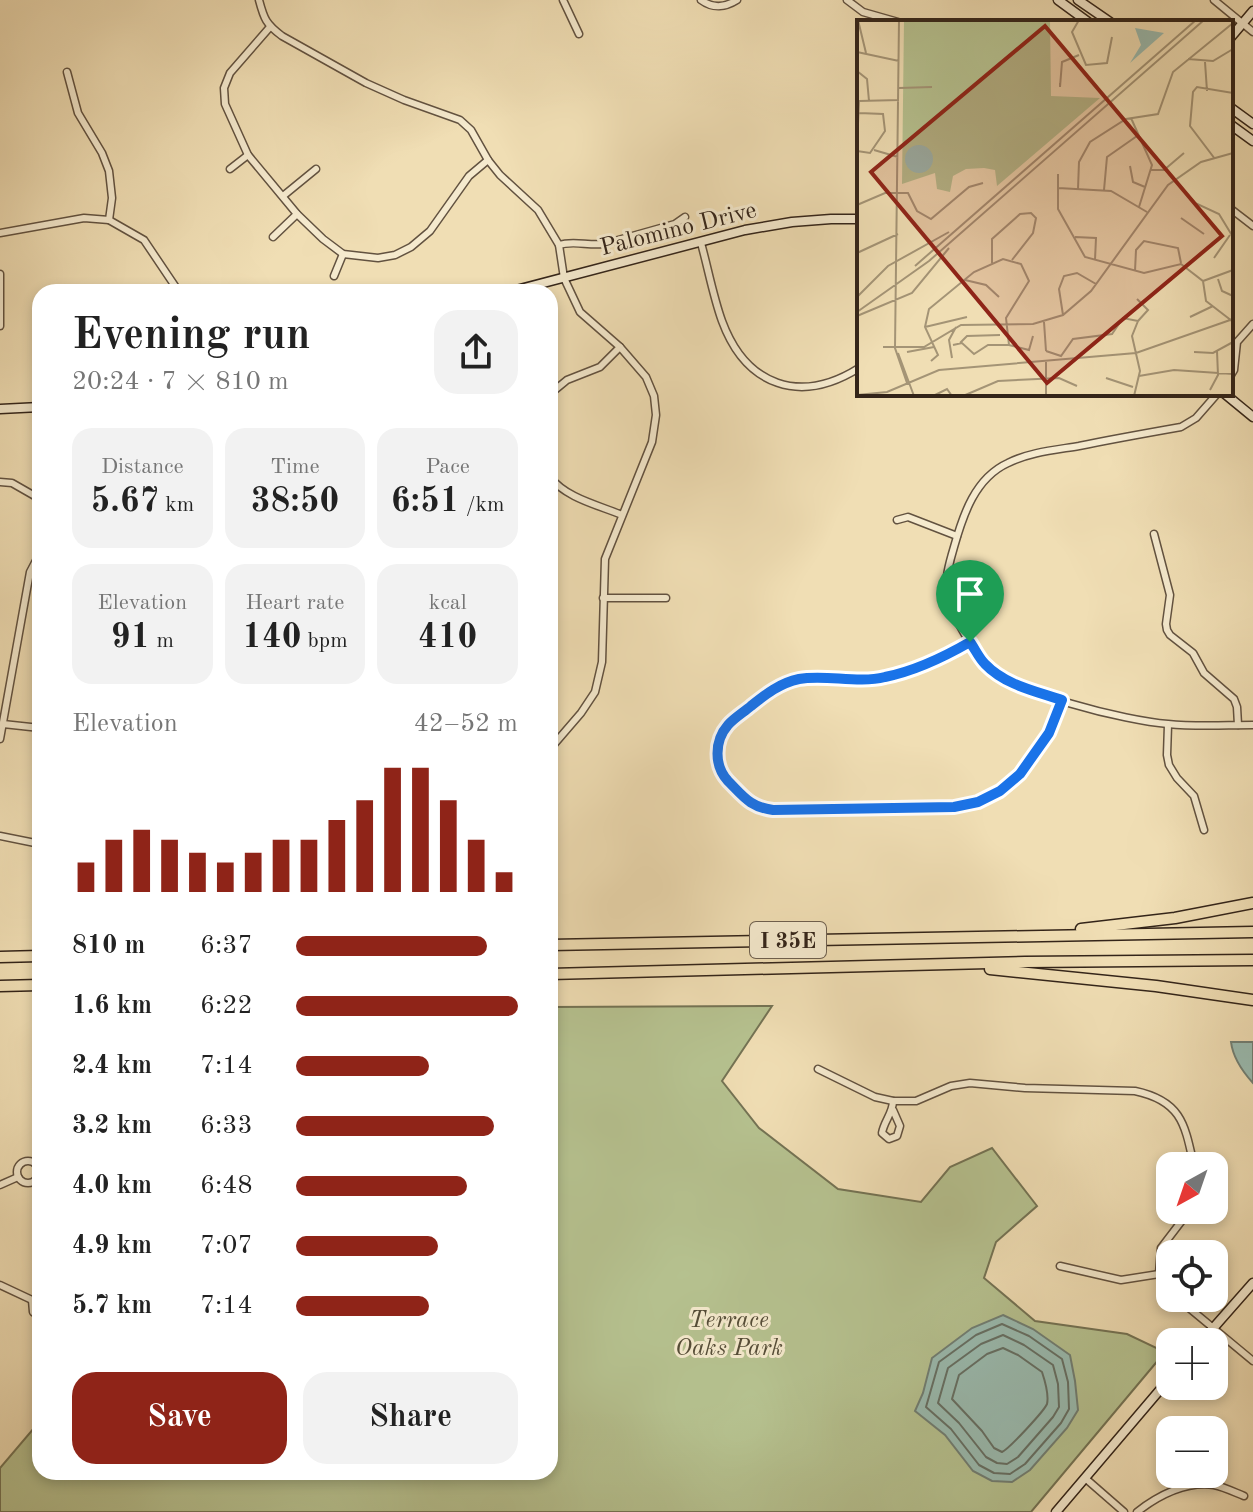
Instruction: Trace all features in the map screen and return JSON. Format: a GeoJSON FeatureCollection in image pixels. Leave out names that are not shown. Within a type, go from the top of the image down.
{"type":"FeatureCollection","features":[{"type":"Feature","properties":{"kind":"highway"},"geometry":{"type":"LineString","coordinates":[[1025,935],[1175,918],[1253,903]]}},
{"type":"Feature","properties":{"kind":"highway","name":"I 35E"},"geometry":{"type":"LineString","coordinates":[[558,945],[1253,932]]}},
{"type":"Feature","properties":{"kind":"highway"},"geometry":{"type":"LineString","coordinates":[[0,957],[32,956]]}},
{"type":"Feature","properties":{"kind":"highway","name":"I 35E"},"geometry":{"type":"LineString","coordinates":[[558,974],[1253,960]]}},
{"type":"Feature","properties":{"kind":"highway"},"geometry":{"type":"LineString","coordinates":[[953,965],[1156,986],[1253,1000]]}},
{"type":"Feature","properties":{"kind":"highway"},"geometry":{"type":"LineString","coordinates":[[0,986],[32,985]]}},
{"type":"Feature","properties":{"kind":"street"},"geometry":{"type":"LineString","coordinates":[[259,0],[264,19],[282,36],[366,83],[460,120],[471,130],[488,160],[538,210],[559,245],[564,278],[580,312],[620,347],[646,377],[654,396],[656,415],[652,442],[605,559],[602,662],[595,692],[558,740]]}},
{"type":"Feature","properties":{"kind":"street"},"geometry":{"type":"LineString","coordinates":[[563,0],[579,34]]}},
{"type":"Feature","properties":{"kind":"street"},"geometry":{"type":"LineString","coordinates":[[701,0],[718,7],[737,0]]}},
{"type":"Feature","properties":{"kind":"street"},"geometry":{"type":"LineString","coordinates":[[847,0],[863,12],[891,20]]}},
{"type":"Feature","properties":{"kind":"street"},"geometry":{"type":"LineString","coordinates":[[1058,0],[1085,20]]}},
{"type":"Feature","properties":{"kind":"street"},"geometry":{"type":"LineString","coordinates":[[1078,0],[1107,20]]}},
{"type":"Feature","properties":{"kind":"street"},"geometry":{"type":"LineString","coordinates":[[1214,0],[1253,32]]}},
{"type":"Feature","properties":{"kind":"street"},"geometry":{"type":"LineString","coordinates":[[1233,35],[1253,11]]}},
{"type":"Feature","properties":{"kind":"street"},"geometry":{"type":"LineString","coordinates":[[270,27],[230,73],[224,88],[225,104],[248,155],[297,214],[343,254],[378,258],[395,255],[411,247],[430,231],[469,176],[488,160]]}},
{"type":"Feature","properties":{"kind":"street"},"geometry":{"type":"LineString","coordinates":[[67,72],[78,113],[109,171],[112,198],[109,220]]}},
{"type":"Feature","properties":{"kind":"street"},"geometry":{"type":"LineString","coordinates":[[1233,109],[1253,124]]}},
{"type":"Feature","properties":{"kind":"street"},"geometry":{"type":"LineString","coordinates":[[1233,126],[1253,141]]}},
{"type":"Feature","properties":{"kind":"street"},"geometry":{"type":"LineString","coordinates":[[230,169],[248,155]]}},
{"type":"Feature","properties":{"kind":"street"},"geometry":{"type":"LineString","coordinates":[[283,196],[316,169]]}},
{"type":"Feature","properties":{"kind":"street"},"geometry":{"type":"LineString","coordinates":[[1233,211],[1253,226]]}},
{"type":"Feature","properties":{"kind":"street"},"geometry":{"type":"LineString","coordinates":[[273,237],[297,214]]}},
{"type":"Feature","properties":{"kind":"street"},"geometry":{"type":"LineString","coordinates":[[559,245],[573,242],[604,244],[675,224],[685,217]]}},
{"type":"Feature","properties":{"kind":"street"},"geometry":{"type":"LineString","coordinates":[[0,233],[84,218],[109,220],[144,240],[174,284]]}},
{"type":"Feature","properties":{"kind":"street","name":"Palomino Drive"},"geometry":{"type":"LineString","coordinates":[[540,284],[745,230],[792,222],[857,219]]}},
{"type":"Feature","properties":{"kind":"street"},"geometry":{"type":"LineString","coordinates":[[701,243],[722,321],[739,355],[753,370],[768,381],[786,387],[806,388],[826,384],[857,369]]}},
{"type":"Feature","properties":{"kind":"street"},"geometry":{"type":"LineString","coordinates":[[334,276],[343,254]]}},
{"type":"Feature","properties":{"kind":"street"},"geometry":{"type":"LineString","coordinates":[[0,274],[0,326]]}},
{"type":"Feature","properties":{"kind":"street"},"geometry":{"type":"LineString","coordinates":[[1233,372],[1237,342],[1253,324]]}},
{"type":"Feature","properties":{"kind":"street"},"geometry":{"type":"LineString","coordinates":[[558,387],[567,380],[600,367],[620,347]]}},
{"type":"Feature","properties":{"kind":"street"},"geometry":{"type":"LineString","coordinates":[[1215,396],[1196,418],[1181,427],[1030,454],[1005,464],[988,477],[972,496],[946,573],[945,592],[950,609],[985,664],[1024,688],[1130,719],[1168,725],[1253,725]]}},
{"type":"Feature","properties":{"kind":"street"},"geometry":{"type":"LineString","coordinates":[[1227,396],[1253,417]]}},
{"type":"Feature","properties":{"kind":"street"},"geometry":{"type":"LineString","coordinates":[[0,409],[32,407]]}},
{"type":"Feature","properties":{"kind":"street"},"geometry":{"type":"LineString","coordinates":[[0,482],[12,483],[32,494]]}},
{"type":"Feature","properties":{"kind":"street"},"geometry":{"type":"LineString","coordinates":[[558,485],[622,515]]}},
{"type":"Feature","properties":{"kind":"street"},"geometry":{"type":"LineString","coordinates":[[897,520],[908,517],[957,536]]}},
{"type":"Feature","properties":{"kind":"street"},"geometry":{"type":"LineString","coordinates":[[1154,534],[1170,595],[1167,630],[1193,653],[1204,673],[1234,699],[1238,725]]}},
{"type":"Feature","properties":{"kind":"street"},"geometry":{"type":"LineString","coordinates":[[0,739],[32,568]]}},
{"type":"Feature","properties":{"kind":"street"},"geometry":{"type":"LineString","coordinates":[[603,598],[666,598]]}},
{"type":"Feature","properties":{"kind":"street"},"geometry":{"type":"LineString","coordinates":[[970,642],[941,658],[886,677],[864,680],[803,678],[768,692],[729,724],[722,734],[718,762],[723,776],[749,803],[773,810],[954,807],[978,802],[1000,791],[1020,774],[1049,733],[1062,700]]}},
{"type":"Feature","properties":{"kind":"street"},"geometry":{"type":"LineString","coordinates":[[3,724],[32,727]]}},
{"type":"Feature","properties":{"kind":"street"},"geometry":{"type":"LineString","coordinates":[[1168,725],[1169,765],[1194,796],[1204,830]]}},
{"type":"Feature","properties":{"kind":"street"},"geometry":{"type":"LineString","coordinates":[[0,836],[32,842]]}},
{"type":"Feature","properties":{"kind":"street"},"geometry":{"type":"LineString","coordinates":[[818,1069],[875,1097],[893,1101],[916,1101],[951,1086],[970,1083],[1149,1094],[1177,1113],[1186,1128],[1191,1152]]}},
{"type":"Feature","properties":{"kind":"street"},"geometry":{"type":"LineString","coordinates":[[893,1101],[893,1110]]}},
{"type":"Feature","properties":{"kind":"street"},"geometry":{"type":"LineString","coordinates":[[0,1185],[18,1177]]}},
{"type":"Feature","properties":{"kind":"street"},"geometry":{"type":"LineString","coordinates":[[1167,1240],[1179,1224]]}},
{"type":"Feature","properties":{"kind":"street"},"geometry":{"type":"LineString","coordinates":[[1060,1266],[1121,1280],[1156,1274]]}},
{"type":"Feature","properties":{"kind":"street"},"geometry":{"type":"LineString","coordinates":[[1193,1312],[1212,1328],[1252,1284]]}},
{"type":"Feature","properties":{"kind":"street"},"geometry":{"type":"LineString","coordinates":[[0,1285],[32,1300]]}},
{"type":"Feature","properties":{"kind":"street"},"geometry":{"type":"LineString","coordinates":[[1228,1341],[1253,1361]]}},
{"type":"Feature","properties":{"kind":"street"},"geometry":{"type":"LineString","coordinates":[[1056,1512],[1156,1394]]}},
{"type":"Feature","properties":{"kind":"street"},"geometry":{"type":"LineString","coordinates":[[1085,1478],[1124,1512]]}},
{"type":"Feature","properties":{"kind":"street"},"geometry":{"type":"LineString","coordinates":[[1137,1512],[1156,1497],[1184,1486],[1213,1485],[1244,1496]]}},
{"type":"Feature","properties":{"kind":"green space","name":"Terrace Oaks Park"},"geometry":{"type":"Polygon","coordinates":[[[772,1006],[722,1081],[759,1128],[838,1189],[921,1202],[950,1167],[992,1148],[1037,1206],[996,1242],[984,1278],[1035,1321],[1127,1334],[1156,1348],[1156,1363],[1031,1512],[0,1512],[0,1468],[32,1430],[32,1480],[558,1480],[558,1007],[772,1006]]]}},
{"type":"Feature","properties":{"kind":"water"},"geometry":{"type":"Polygon","coordinates":[[[1231,1042],[1253,1042],[1253,1083],[1239,1064],[1231,1042]]]}},
{"type":"Feature","properties":{"kind":"water"},"geometry":{"type":"Polygon","coordinates":[[[1003,1315],[1033,1329],[1070,1355],[1078,1410],[1067,1428],[1030,1470],[1012,1482],[992,1481],[973,1471],[945,1435],[915,1411],[932,1358],[972,1328],[1003,1315]]]}},
{"type":"Feature","properties":{"kind":"route"},"geometry":{"type":"LineString","coordinates":[[970,642],[985,664],[1005,679],[1062,700],[1049,733],[1020,774],[1000,791],[978,802],[954,807],[773,810],[749,803],[723,776],[718,762],[722,734],[729,724],[768,692],[803,678],[864,680],[886,677],[941,658],[970,642]]}}]}
